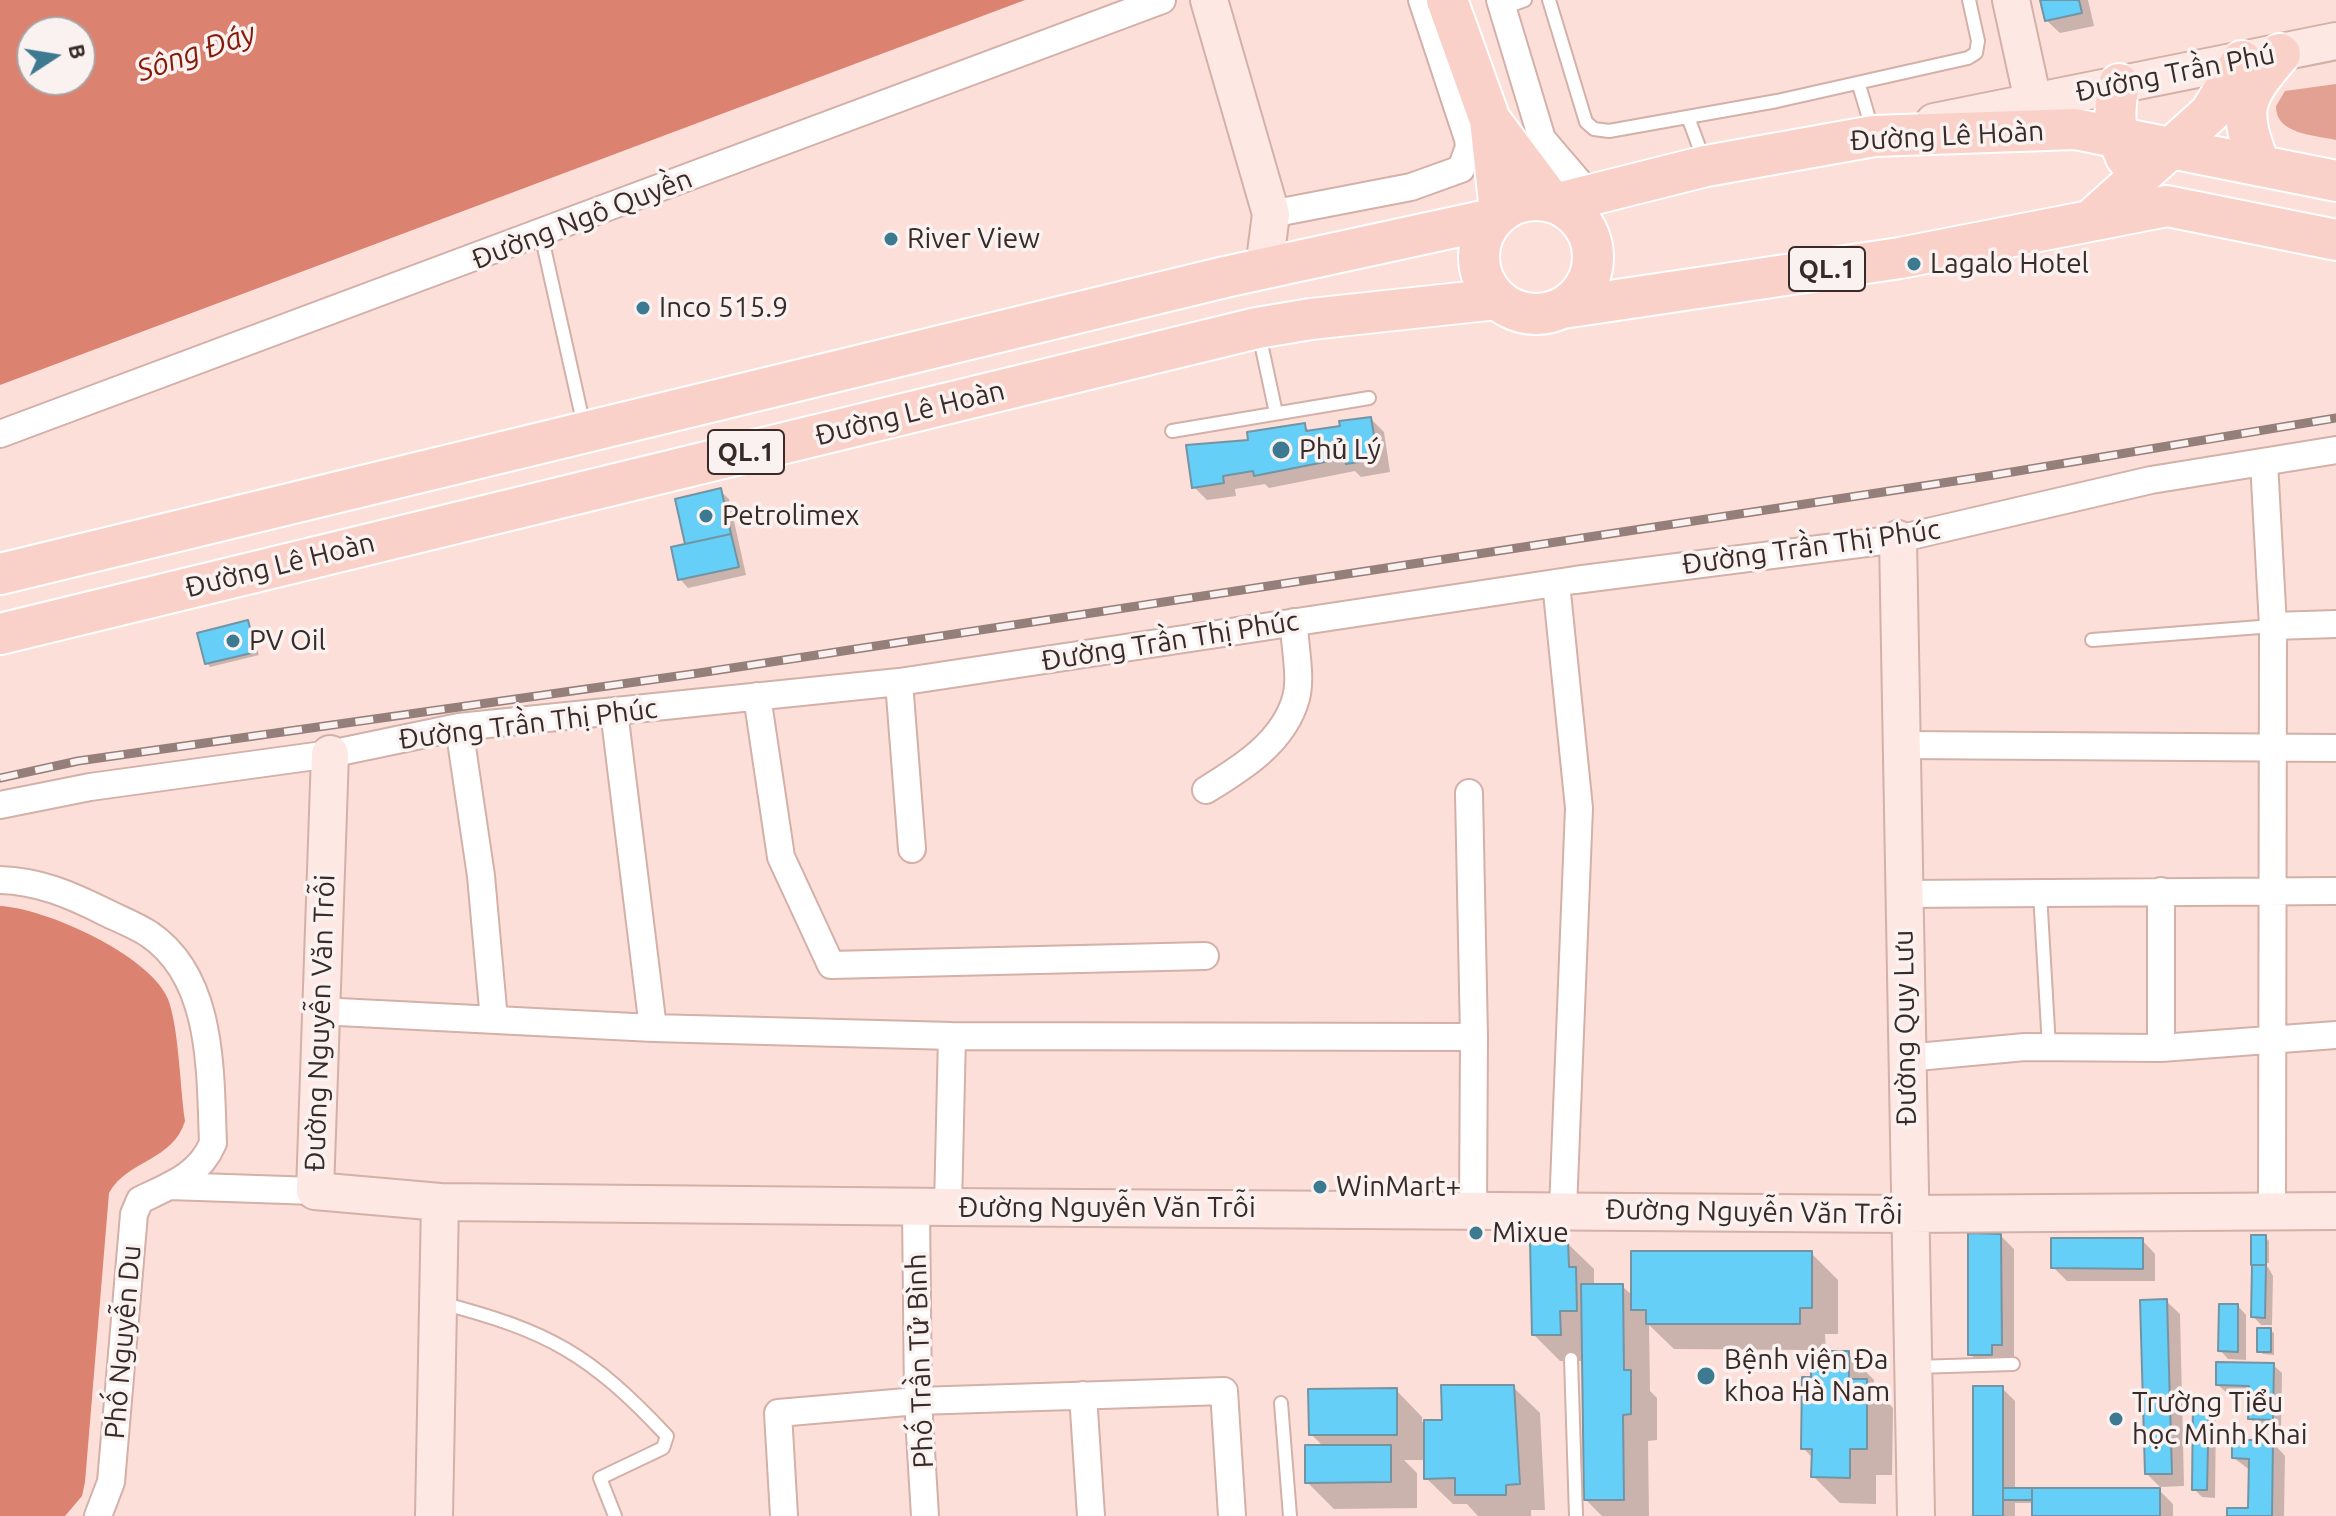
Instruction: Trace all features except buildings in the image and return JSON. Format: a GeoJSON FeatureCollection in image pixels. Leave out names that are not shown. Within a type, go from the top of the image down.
{"type":"FeatureCollection","features":[{"type":"Feature","properties":{"kind":"main road"},"geometry":{"type":"LineString","coordinates":[[1440,3],[1490,120],[1496,215]]}},
{"type":"Feature","properties":{"kind":"main road"},"geometry":{"type":"LineString","coordinates":[[2090,221],[2210,113],[2261,57]]}},
{"type":"Feature","properties":{"kind":"main road"},"geometry":{"type":"LineString","coordinates":[[2260,166],[2245,125],[2244,108],[2261,57]]}},
{"type":"Feature","properties":{"kind":"main road"},"geometry":{"type":"LineString","coordinates":[[2119,84],[2115,106],[2116,135],[2136,178],[2167,206]]}},
{"type":"Feature","properties":{"kind":"main road"},"geometry":{"type":"LineString","coordinates":[[1490,120],[1566,199],[1586,228],[1593,245],[1593,264],[1588,281],[1578,297],[1563,308],[1546,314],[1529,314],[1497,299],[1486,286],[1479,261],[1482,235],[1496,215],[1518,201],[1566,199]]}},
{"type":"Feature","properties":{"kind":"main road","name":"Đường Lê Hoàn"},"geometry":{"type":"LineString","coordinates":[[1566,199],[1706,166],[1874,136],[2075,129],[2336,181]]}},
{"type":"Feature","properties":{"kind":"main road","name":"QL.1"},"geometry":{"type":"LineString","coordinates":[[1563,308],[1900,258],[2167,206],[2336,240]]}},
{"type":"Feature","properties":{"kind":"main road","name":"Đường Lê Hoàn"},"geometry":{"type":"LineString","coordinates":[[0,574],[585,430],[1496,215]]}},
{"type":"Feature","properties":{"kind":"main road"},"geometry":{"type":"LineString","coordinates":[[1225,277],[1247,331]]}},
{"type":"Feature","properties":{"kind":"main road","name":"Đường Lê Hoàn"},"geometry":{"type":"LineString","coordinates":[[0,634],[1247,331],[1324,317],[1497,299]]}},
{"type":"Feature","properties":{"kind":"main road"},"geometry":{"type":"LineString","coordinates":[[690,407],[701,463]]}},
{"type":"Feature","properties":{"kind":"main road"},"geometry":{"type":"LineString","coordinates":[[173,531],[186,588]]}},
{"type":"Feature","properties":{"kind":"street","name":"Đường Ngô Quyền"},"geometry":{"type":"LineString","coordinates":[[0,434],[1162,0]]}},
{"type":"Feature","properties":{"kind":"street"},"geometry":{"type":"LineString","coordinates":[[1209,0],[1271,214],[1264,268]]}},
{"type":"Feature","properties":{"kind":"street"},"geometry":{"type":"LineString","coordinates":[[2011,0],[2033,101]]}},
{"type":"Feature","properties":{"kind":"street"},"geometry":{"type":"LineString","coordinates":[[1271,214],[1411,187],[1461,169],[1469,147],[1468,139],[1440,3]]}},
{"type":"Feature","properties":{"kind":"street"},"geometry":{"type":"LineString","coordinates":[[1509,3],[1542,139],[1566,199]]}},
{"type":"Feature","properties":{"kind":"street","name":"Đường Trần Phú"},"geometry":{"type":"LineString","coordinates":[[1874,136],[2336,41]]}},
{"type":"Feature","properties":{"kind":"street","name":"Đường Trần Thị Phúc"},"geometry":{"type":"LineString","coordinates":[[0,805],[90,787],[330,754],[459,727],[899,682],[1556,583],[1898,539],[2151,480],[2336,450]]}},
{"type":"Feature","properties":{"kind":"street"},"geometry":{"type":"LineString","coordinates":[[2264,462],[2273,626],[2272,1211]]}},
{"type":"Feature","properties":{"kind":"street","name":"Đường Quy Lưu"},"geometry":{"type":"LineString","coordinates":[[1898,539],[1908,1214],[1916,1516]]}},
{"type":"Feature","properties":{"kind":"street"},"geometry":{"type":"LineString","coordinates":[[1556,583],[1579,808],[1563,1209]]}},
{"type":"Feature","properties":{"kind":"street"},"geometry":{"type":"LineString","coordinates":[[1206,790],[1239,770],[1274,740],[1296,697],[1294,622]]}},
{"type":"Feature","properties":{"kind":"street"},"geometry":{"type":"LineString","coordinates":[[2273,626],[2336,624]]}},
{"type":"Feature","properties":{"kind":"street"},"geometry":{"type":"LineString","coordinates":[[899,682],[912,849]]}},
{"type":"Feature","properties":{"kind":"street"},"geometry":{"type":"LineString","coordinates":[[757,696],[781,857],[831,965],[1205,956]]}},
{"type":"Feature","properties":{"kind":"street"},"geometry":{"type":"LineString","coordinates":[[614,711],[653,1028]]}},
{"type":"Feature","properties":{"kind":"street"},"geometry":{"type":"LineString","coordinates":[[459,727],[481,876],[494,1020]]}},
{"type":"Feature","properties":{"kind":"street"},"geometry":{"type":"LineString","coordinates":[[1901,745],[2336,748]]}},
{"type":"Feature","properties":{"kind":"street","name":"Đường Nguyễn Văn Trỗi"},"geometry":{"type":"LineString","coordinates":[[330,754],[315,1191],[440,1202],[932,1207],[1563,1209],[1908,1214],[2336,1211]]}},
{"type":"Feature","properties":{"kind":"street"},"geometry":{"type":"LineString","coordinates":[[1469,793],[1474,1037],[1473,1209]]}},
{"type":"Feature","properties":{"kind":"street","name":"Phố Nguyễn Du"},"geometry":{"type":"LineString","coordinates":[[0,880],[22,881],[67,893],[150,935],[192,983],[200,1003],[213,1143],[205,1162],[190,1176],[140,1200],[134,1214],[111,1482],[98,1516]]}},
{"type":"Feature","properties":{"kind":"street"},"geometry":{"type":"LineString","coordinates":[[2161,891],[2161,1048]]}},
{"type":"Feature","properties":{"kind":"street"},"geometry":{"type":"LineString","coordinates":[[1903,894],[2336,891]]}},
{"type":"Feature","properties":{"kind":"street"},"geometry":{"type":"LineString","coordinates":[[319,1011],[653,1028],[952,1036],[1474,1037]]}},
{"type":"Feature","properties":{"kind":"street"},"geometry":{"type":"LineString","coordinates":[[1906,1058],[2049,1047],[2161,1048],[2336,1035]]}},
{"type":"Feature","properties":{"kind":"street","name":"Phố Trần Tử Bình"},"geometry":{"type":"LineString","coordinates":[[925,1516],[918,1401],[932,1207],[952,1036]]}},
{"type":"Feature","properties":{"kind":"street"},"geometry":{"type":"LineString","coordinates":[[169,1186],[315,1191]]}},
{"type":"Feature","properties":{"kind":"street"},"geometry":{"type":"LineString","coordinates":[[434,1516],[440,1202]]}},
{"type":"Feature","properties":{"kind":"street"},"geometry":{"type":"LineString","coordinates":[[784,1516],[778,1413],[918,1401],[1224,1391],[1232,1516]]}},
{"type":"Feature","properties":{"kind":"street"},"geometry":{"type":"LineString","coordinates":[[1083,1395],[1091,1516]]}},
{"type":"Feature","properties":{"kind":"lane"},"geometry":{"type":"LineString","coordinates":[[1549,0],[1586,122],[1594,129],[1609,131],[1859,85],[1973,56],[1978,41],[1969,0]]}},
{"type":"Feature","properties":{"kind":"lane"},"geometry":{"type":"LineString","coordinates":[[1859,85],[1874,136]]}},
{"type":"Feature","properties":{"kind":"lane"},"geometry":{"type":"LineString","coordinates":[[1688,117],[1706,166]]}},
{"type":"Feature","properties":{"kind":"lane"},"geometry":{"type":"LineString","coordinates":[[541,234],[585,430]]}},
{"type":"Feature","properties":{"kind":"lane"},"geometry":{"type":"LineString","coordinates":[[1247,331],[1276,413]]}},
{"type":"Feature","properties":{"kind":"lane"},"geometry":{"type":"LineString","coordinates":[[1172,431],[1369,398]]}},
{"type":"Feature","properties":{"kind":"lane"},"geometry":{"type":"LineString","coordinates":[[2092,640],[2273,626]]}},
{"type":"Feature","properties":{"kind":"lane"},"geometry":{"type":"LineString","coordinates":[[2040,893],[2049,1047]]}},
{"type":"Feature","properties":{"kind":"lane"},"geometry":{"type":"LineString","coordinates":[[438,1302],[512,1321],[572,1349],[625,1391],[667,1436],[663,1448],[600,1478],[615,1516]]}},
{"type":"Feature","properties":{"kind":"lane"},"geometry":{"type":"LineString","coordinates":[[1571,1359],[1576,1516]]}},
{"type":"Feature","properties":{"kind":"lane"},"geometry":{"type":"LineString","coordinates":[[1912,1367],[2013,1364]]}},
{"type":"Feature","properties":{"kind":"lane"},"geometry":{"type":"LineString","coordinates":[[1281,1403],[1290,1516]]}},
{"type":"Feature","properties":{"kind":"shaded area"},"geometry":{"type":"Polygon","coordinates":[[[2336,84],[2336,140],[2297,132],[2277,115],[2276,106],[2285,91],[2336,84]]]}},
{"type":"Feature","properties":{"kind":"water","name":"Sông Đáy"},"geometry":{"type":"Polygon","coordinates":[[[0,0],[1025,0],[0,385],[0,0]]]}},
{"type":"Feature","properties":{"kind":"water"},"geometry":{"type":"Polygon","coordinates":[[[0,906],[43,915],[68,925],[119,951],[140,966],[157,982],[168,999],[179,1058],[185,1121],[179,1134],[160,1153],[127,1173],[109,1193],[85,1482],[82,1496],[65,1516],[0,1516],[0,906]]]}},
{"type":"Feature","properties":{"kind":"railway"},"geometry":{"type":"LineString","coordinates":[[0,778],[78,761],[699,673],[1988,476],[2336,418]]}},
{"type":"Feature","properties":{"kind":"place","name":"River View"},"geometry":{"type":"Point","coordinates":[891,239]}},
{"type":"Feature","properties":{"kind":"place","name":"Lagalo Hotel"},"geometry":{"type":"Point","coordinates":[1914,264]}},
{"type":"Feature","properties":{"kind":"place","name":"Inco 515.9"},"geometry":{"type":"Point","coordinates":[643,308]}},
{"type":"Feature","properties":{"kind":"place","name":"Phủ Lý"},"geometry":{"type":"Point","coordinates":[1281,450]}},
{"type":"Feature","properties":{"kind":"place","name":"Petrolimex"},"geometry":{"type":"Point","coordinates":[706,516]}},
{"type":"Feature","properties":{"kind":"place","name":"PV Oil"},"geometry":{"type":"Point","coordinates":[233,641]}},
{"type":"Feature","properties":{"kind":"place","name":"WinMart+"},"geometry":{"type":"Point","coordinates":[1320,1187]}},
{"type":"Feature","properties":{"kind":"place","name":"Mixue"},"geometry":{"type":"Point","coordinates":[1476,1233]}},
{"type":"Feature","properties":{"kind":"place","name":"Bệnh viện Đa khoa Hà Nam"},"geometry":{"type":"Point","coordinates":[1706,1376]}},
{"type":"Feature","properties":{"kind":"place","name":"Trường Tiểu học Minh Khai"},"geometry":{"type":"Point","coordinates":[2116,1419]}}]}
